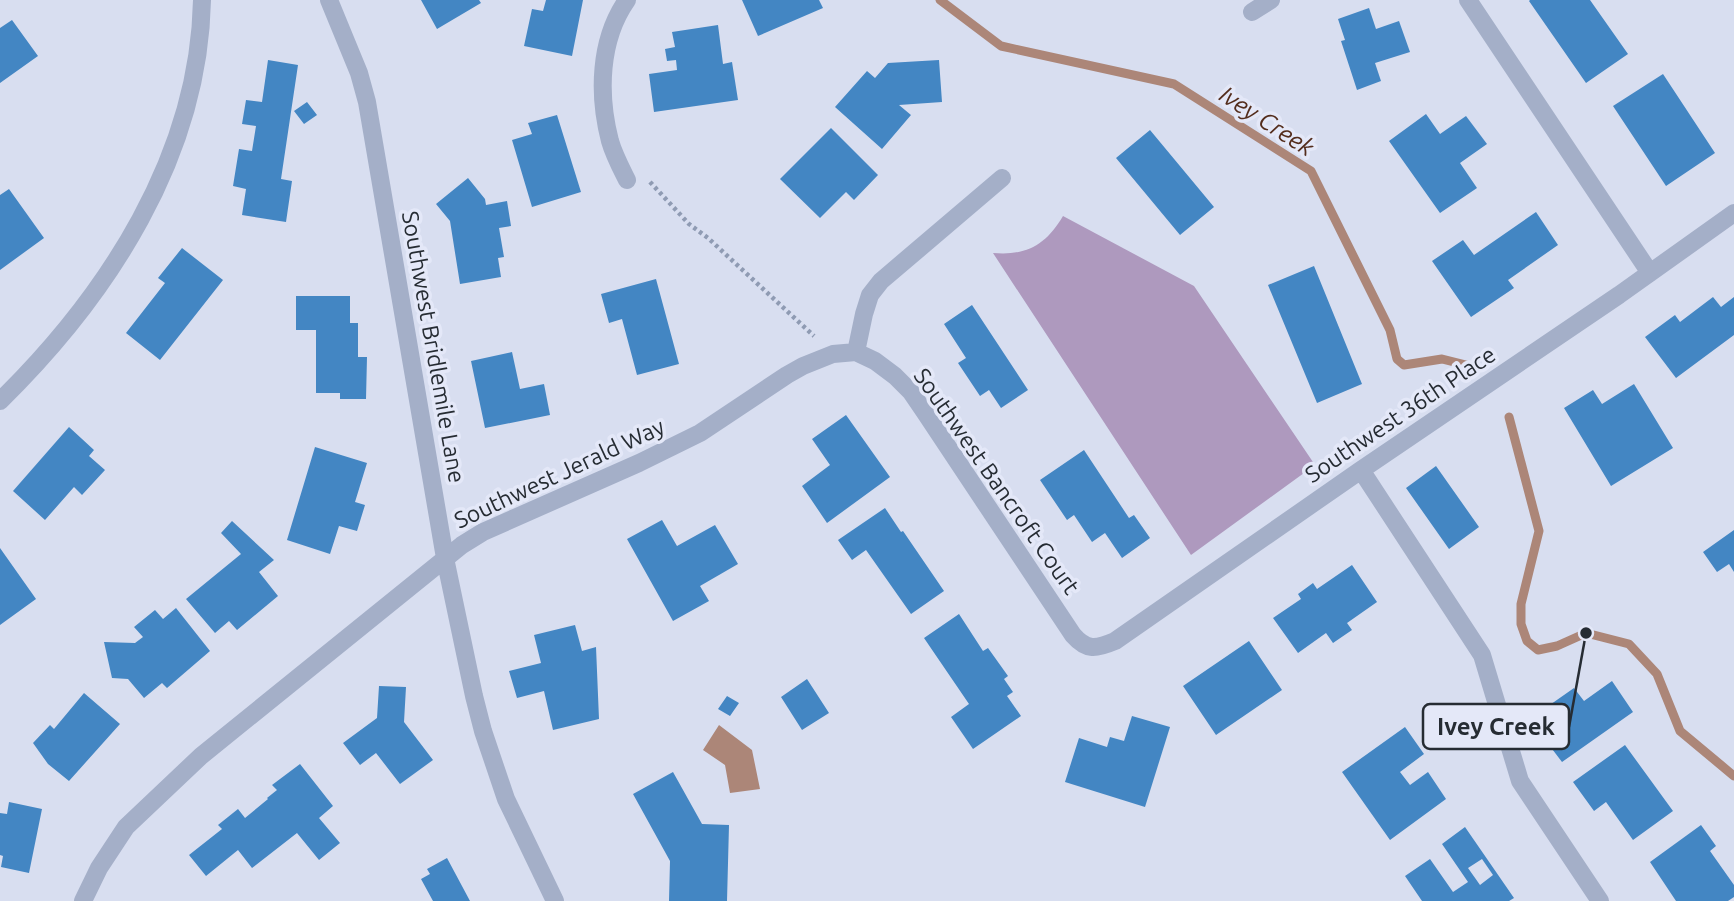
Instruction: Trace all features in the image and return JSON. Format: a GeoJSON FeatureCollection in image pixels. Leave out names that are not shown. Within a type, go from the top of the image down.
{"type":"FeatureCollection","features":[{"type":"Feature","properties":{"kind":"street"},"geometry":{"type":"LineString","coordinates":[[0,401],[42,358],[101,284],[123,252],[159,184],[174,147],[192,79],[202,0]]}},
{"type":"Feature","properties":{"kind":"street","name":"Southwest Bridlemile Lane"},"geometry":{"type":"LineString","coordinates":[[329,0],[359,74],[367,102],[446,558],[482,731],[506,799],[555,901]]}},
{"type":"Feature","properties":{"kind":"street"},"geometry":{"type":"LineString","coordinates":[[627,0],[608,42],[603,82],[611,142],[627,180]]}},
{"type":"Feature","properties":{"kind":"street"},"geometry":{"type":"LineString","coordinates":[[1252,12],[1271,0]]}},
{"type":"Feature","properties":{"kind":"street"},"geometry":{"type":"LineString","coordinates":[[1468,0],[1650,273]]}},
{"type":"Feature","properties":{"kind":"street"},"geometry":{"type":"LineString","coordinates":[[856,352],[870,295],[881,281],[1002,178]]}},
{"type":"Feature","properties":{"kind":"street","name":"Southwest 36th Place"},"geometry":{"type":"LineString","coordinates":[[1089,648],[1100,648],[1115,641],[1650,273],[1734,212]]}},
{"type":"Feature","properties":{"kind":"street","name":"Southwest Jerald Way"},"geometry":{"type":"LineString","coordinates":[[83,901],[99,868],[126,827],[201,756],[462,545],[483,532],[700,433],[803,366],[834,354],[856,352]]}},
{"type":"Feature","properties":{"kind":"street","name":"Southwest Bancroft Court"},"geometry":{"type":"LineString","coordinates":[[856,352],[876,361],[911,393],[1073,635],[1089,648]]}},
{"type":"Feature","properties":{"kind":"street"},"geometry":{"type":"LineString","coordinates":[[1361,470],[1482,655],[1520,781],[1600,901]]}},
{"type":"Feature","properties":{"kind":"path"},"geometry":{"type":"LineString","coordinates":[[627,180],[646,177],[689,224],[708,238],[834,354]]}},
{"type":"Feature","properties":{"kind":"shaded area"},"geometry":{"type":"Polygon","coordinates":[[[1063,216],[1194,286],[1315,465],[1191,555],[993,253],[1015,253],[1034,246],[1050,234],[1063,216]]]}},
{"type":"Feature","properties":{"kind":"shaded area"},"geometry":{"type":"Polygon","coordinates":[[[719,725],[752,750],[760,789],[730,793],[725,765],[703,750],[719,725]]]}},
{"type":"Feature","properties":{"kind":"building"},"geometry":{"type":"Polygon","coordinates":[[[421,0],[479,0],[481,3],[437,29],[421,0]]]}},
{"type":"Feature","properties":{"kind":"building"},"geometry":{"type":"Polygon","coordinates":[[[546,0],[583,0],[572,56],[524,46],[532,9],[543,11],[546,0]]]}},
{"type":"Feature","properties":{"kind":"building"},"geometry":{"type":"Polygon","coordinates":[[[742,0],[819,0],[823,8],[758,36],[742,0]]]}},
{"type":"Feature","properties":{"kind":"building"},"geometry":{"type":"Polygon","coordinates":[[[1530,0],[1590,0],[1628,54],[1586,83],[1530,0]]]}},
{"type":"Feature","properties":{"kind":"building"},"geometry":{"type":"Polygon","coordinates":[[[1369,8],[1376,29],[1399,21],[1410,52],[1375,63],[1381,81],[1357,90],[1341,41],[1345,40],[1338,19],[1369,8]]]}},
{"type":"Feature","properties":{"kind":"building"},"geometry":{"type":"Polygon","coordinates":[[[12,20],[38,56],[0,83],[0,28],[12,20]]]}},
{"type":"Feature","properties":{"kind":"building"},"geometry":{"type":"Polygon","coordinates":[[[718,25],[723,64],[732,62],[738,100],[654,112],[649,74],[677,70],[676,60],[667,61],[665,49],[675,47],[672,32],[718,25]]]}},
{"type":"Feature","properties":{"kind":"building"},"geometry":{"type":"Polygon","coordinates":[[[268,60],[298,65],[281,179],[292,181],[286,222],[242,215],[246,189],[233,186],[239,149],[252,151],[256,126],[242,124],[246,100],[262,102],[268,60]]]}},
{"type":"Feature","properties":{"kind":"building"},"geometry":{"type":"Polygon","coordinates":[[[939,60],[942,102],[899,105],[911,115],[882,149],[835,107],[867,71],[875,78],[888,63],[939,60]]]}},
{"type":"Feature","properties":{"kind":"building"},"geometry":{"type":"Polygon","coordinates":[[[1663,74],[1715,153],[1666,186],[1613,106],[1663,74]]]}},
{"type":"Feature","properties":{"kind":"building"},"geometry":{"type":"Polygon","coordinates":[[[307,102],[317,115],[304,124],[294,111],[307,102]]]}},
{"type":"Feature","properties":{"kind":"building"},"geometry":{"type":"Polygon","coordinates":[[[1426,114],[1440,134],[1466,116],[1487,144],[1460,163],[1477,188],[1440,213],[1389,141],[1426,114]]]}},
{"type":"Feature","properties":{"kind":"building"},"geometry":{"type":"Polygon","coordinates":[[[557,115],[581,192],[532,207],[512,140],[532,134],[528,123],[557,115]]]}},
{"type":"Feature","properties":{"kind":"building"},"geometry":{"type":"Polygon","coordinates":[[[831,128],[878,175],[854,200],[846,192],[820,218],[780,179],[831,128]]]}},
{"type":"Feature","properties":{"kind":"building"},"geometry":{"type":"Polygon","coordinates":[[[1150,130],[1214,207],[1180,235],[1116,158],[1150,130]]]}},
{"type":"Feature","properties":{"kind":"building"},"geometry":{"type":"Polygon","coordinates":[[[468,178],[485,199],[486,205],[507,201],[511,226],[499,228],[504,257],[498,258],[501,277],[460,284],[450,221],[436,204],[468,178]]]}},
{"type":"Feature","properties":{"kind":"building"},"geometry":{"type":"Polygon","coordinates":[[[9,189],[44,238],[0,270],[0,195],[9,189]]]}},
{"type":"Feature","properties":{"kind":"building"},"geometry":{"type":"Polygon","coordinates":[[[1536,212],[1558,245],[1508,280],[1514,288],[1471,317],[1432,261],[1463,240],[1474,255],[1536,212]]]}},
{"type":"Feature","properties":{"kind":"building"},"geometry":{"type":"Polygon","coordinates":[[[182,248],[223,280],[160,360],[126,333],[165,283],[158,278],[182,248]]]}},
{"type":"Feature","properties":{"kind":"building"},"geometry":{"type":"Polygon","coordinates":[[[1314,266],[1362,384],[1317,403],[1268,285],[1314,266]]]}},
{"type":"Feature","properties":{"kind":"building"},"geometry":{"type":"Polygon","coordinates":[[[656,279],[679,364],[637,375],[622,319],[609,323],[601,294],[656,279]]]}},
{"type":"Feature","properties":{"kind":"building"},"geometry":{"type":"Polygon","coordinates":[[[296,296],[350,296],[350,323],[358,323],[358,357],[367,357],[366,399],[340,399],[340,393],[316,393],[316,330],[296,330],[296,296]]]}},
{"type":"Feature","properties":{"kind":"building"},"geometry":{"type":"Polygon","coordinates":[[[1713,297],[1721,307],[1734,297],[1734,335],[1676,378],[1645,337],[1675,315],[1680,322],[1713,297]]]}},
{"type":"Feature","properties":{"kind":"building"},"geometry":{"type":"Polygon","coordinates":[[[972,305],[1028,390],[1001,408],[989,390],[980,396],[958,363],[966,358],[944,324],[972,305]]]}},
{"type":"Feature","properties":{"kind":"building"},"geometry":{"type":"Polygon","coordinates":[[[512,352],[520,389],[544,384],[550,415],[485,428],[471,361],[512,352]]]}},
{"type":"Feature","properties":{"kind":"building"},"geometry":{"type":"Polygon","coordinates":[[[1634,384],[1673,448],[1611,486],[1564,408],[1593,390],[1602,404],[1634,384]]]}},
{"type":"Feature","properties":{"kind":"building"},"geometry":{"type":"Polygon","coordinates":[[[846,415],[890,477],[827,523],[802,486],[830,465],[812,439],[846,415]]]}},
{"type":"Feature","properties":{"kind":"building"},"geometry":{"type":"Polygon","coordinates":[[[69,427],[94,450],[89,456],[105,470],[82,495],[74,487],[45,520],[13,491],[69,427]]]}},
{"type":"Feature","properties":{"kind":"building"},"geometry":{"type":"Polygon","coordinates":[[[315,447],[367,463],[355,502],[365,505],[357,531],[339,526],[330,554],[287,540],[315,447]]]}},
{"type":"Feature","properties":{"kind":"building"},"geometry":{"type":"Polygon","coordinates":[[[1084,450],[1129,518],[1134,515],[1150,538],[1122,558],[1105,533],[1092,542],[1074,515],[1067,520],[1040,480],[1084,450]]]}},
{"type":"Feature","properties":{"kind":"building"},"geometry":{"type":"Polygon","coordinates":[[[1436,466],[1479,527],[1449,549],[1406,488],[1436,466]]]}},
{"type":"Feature","properties":{"kind":"building"},"geometry":{"type":"Polygon","coordinates":[[[885,508],[944,591],[911,614],[866,550],[852,560],[838,540],[885,508]]]}},
{"type":"Feature","properties":{"kind":"building"},"geometry":{"type":"Polygon","coordinates":[[[662,520],[677,546],[715,525],[738,564],[700,586],[709,601],[673,621],[627,539],[662,520]]]}},
{"type":"Feature","properties":{"kind":"building"},"geometry":{"type":"Polygon","coordinates":[[[232,521],[274,560],[259,572],[278,596],[237,630],[229,621],[215,633],[186,599],[241,554],[221,533],[232,521]]]}},
{"type":"Feature","properties":{"kind":"building"},"geometry":{"type":"Polygon","coordinates":[[[1734,530],[1734,572],[1729,564],[1717,572],[1703,552],[1734,530]]]}},
{"type":"Feature","properties":{"kind":"building"},"geometry":{"type":"Polygon","coordinates":[[[0,548],[36,599],[0,625],[0,548]]]}},
{"type":"Feature","properties":{"kind":"building"},"geometry":{"type":"Polygon","coordinates":[[[1352,565],[1377,602],[1347,623],[1352,630],[1333,643],[1326,633],[1298,653],[1273,618],[1301,599],[1298,594],[1313,583],[1317,589],[1352,565]]]}},
{"type":"Feature","properties":{"kind":"building"},"geometry":{"type":"Polygon","coordinates":[[[176,608],[210,651],[167,688],[162,683],[144,698],[128,679],[112,678],[104,642],[135,643],[143,637],[134,627],[155,610],[163,619],[176,608]]]}},
{"type":"Feature","properties":{"kind":"building"},"geometry":{"type":"Polygon","coordinates":[[[959,614],[983,651],[988,648],[1008,676],[1004,679],[1013,692],[1007,696],[1021,716],[973,749],[951,717],[969,704],[924,638],[959,614]]]}},
{"type":"Feature","properties":{"kind":"building"},"geometry":{"type":"Polygon","coordinates":[[[575,625],[582,651],[596,647],[599,719],[553,730],[544,691],[517,698],[509,671],[541,663],[534,635],[575,625]]]}},
{"type":"Feature","properties":{"kind":"building"},"geometry":{"type":"Polygon","coordinates":[[[1249,641],[1282,690],[1216,735],[1183,686],[1249,641]]]}},
{"type":"Feature","properties":{"kind":"building"},"geometry":{"type":"Polygon","coordinates":[[[807,679],[829,713],[802,730],[781,697],[807,679]]]}},
{"type":"Feature","properties":{"kind":"building"},"geometry":{"type":"Polygon","coordinates":[[[1612,681],[1633,712],[1562,762],[1546,741],[1568,725],[1563,716],[1554,723],[1544,709],[1574,688],[1584,701],[1612,681]]]}},
{"type":"Feature","properties":{"kind":"building"},"geometry":{"type":"Polygon","coordinates":[[[379,686],[406,687],[404,722],[433,760],[400,784],[376,753],[360,765],[343,743],[377,718],[379,686]]]}},
{"type":"Feature","properties":{"kind":"building"},"geometry":{"type":"Polygon","coordinates":[[[84,693],[120,724],[69,781],[48,764],[33,743],[50,725],[54,729],[84,693]]]}},
{"type":"Feature","properties":{"kind":"building"},"geometry":{"type":"Polygon","coordinates":[[[727,696],[739,703],[730,716],[718,709],[727,696]]]}},
{"type":"Feature","properties":{"kind":"building"},"geometry":{"type":"Polygon","coordinates":[[[1132,716],[1170,727],[1145,807],[1065,782],[1079,738],[1107,747],[1110,737],[1124,741],[1132,716]]]}},
{"type":"Feature","properties":{"kind":"building"},"geometry":{"type":"Polygon","coordinates":[[[1405,727],[1424,754],[1400,772],[1410,785],[1428,772],[1446,799],[1390,840],[1342,772],[1405,727]]]}},
{"type":"Feature","properties":{"kind":"building"},"geometry":{"type":"Polygon","coordinates":[[[1625,745],[1673,811],[1633,840],[1606,802],[1594,811],[1573,782],[1625,745]]]}},
{"type":"Feature","properties":{"kind":"building"},"geometry":{"type":"Polygon","coordinates":[[[300,764],[333,806],[319,818],[340,843],[319,860],[297,833],[252,868],[238,850],[206,876],[189,855],[222,829],[218,825],[238,809],[245,818],[277,790],[272,785],[300,764]]]}},
{"type":"Feature","properties":{"kind":"building"},"geometry":{"type":"Polygon","coordinates":[[[673,772],[702,824],[729,825],[727,901],[669,901],[670,861],[633,794],[673,772]]]}},
{"type":"Feature","properties":{"kind":"building"},"geometry":{"type":"Polygon","coordinates":[[[9,802],[42,809],[29,873],[1,867],[3,856],[0,855],[0,813],[7,814],[9,802]]]}},
{"type":"Feature","properties":{"kind":"building"},"geometry":{"type":"Polygon","coordinates":[[[1701,825],[1716,846],[1710,851],[1734,885],[1734,897],[1728,901],[1676,901],[1650,862],[1701,825]]]}},
{"type":"Feature","properties":{"kind":"building"},"geometry":{"type":"Polygon","coordinates":[[[1465,827],[1514,898],[1509,901],[1422,901],[1405,876],[1430,859],[1453,892],[1468,882],[1442,844],[1465,827]],[[1482,859],[1468,868],[1480,885],[1493,875],[1482,859]]]}},
{"type":"Feature","properties":{"kind":"building"},"geometry":{"type":"Polygon","coordinates":[[[447,858],[470,901],[433,901],[421,879],[430,874],[427,869],[447,858]]]}},
{"type":"Feature","properties":{"kind":"waterway","name":"Ivey Creek"},"geometry":{"type":"LineString","coordinates":[[940,0],[1001,46],[1174,84],[1311,171],[1390,330],[1397,359],[1404,365],[1442,359],[1474,367]]}},
{"type":"Feature","properties":{"kind":"waterway","name":"Ivey Creek"},"geometry":{"type":"LineString","coordinates":[[1509,417],[1539,531],[1521,604],[1521,624],[1527,641],[1538,650],[1557,646],[1586,633],[1629,644],[1657,674],[1680,731],[1734,776]]}},
{"type":"Feature","properties":{"kind":"place","name":"Ivey Creek"},"geometry":{"type":"Point","coordinates":[1586,633]}}]}
